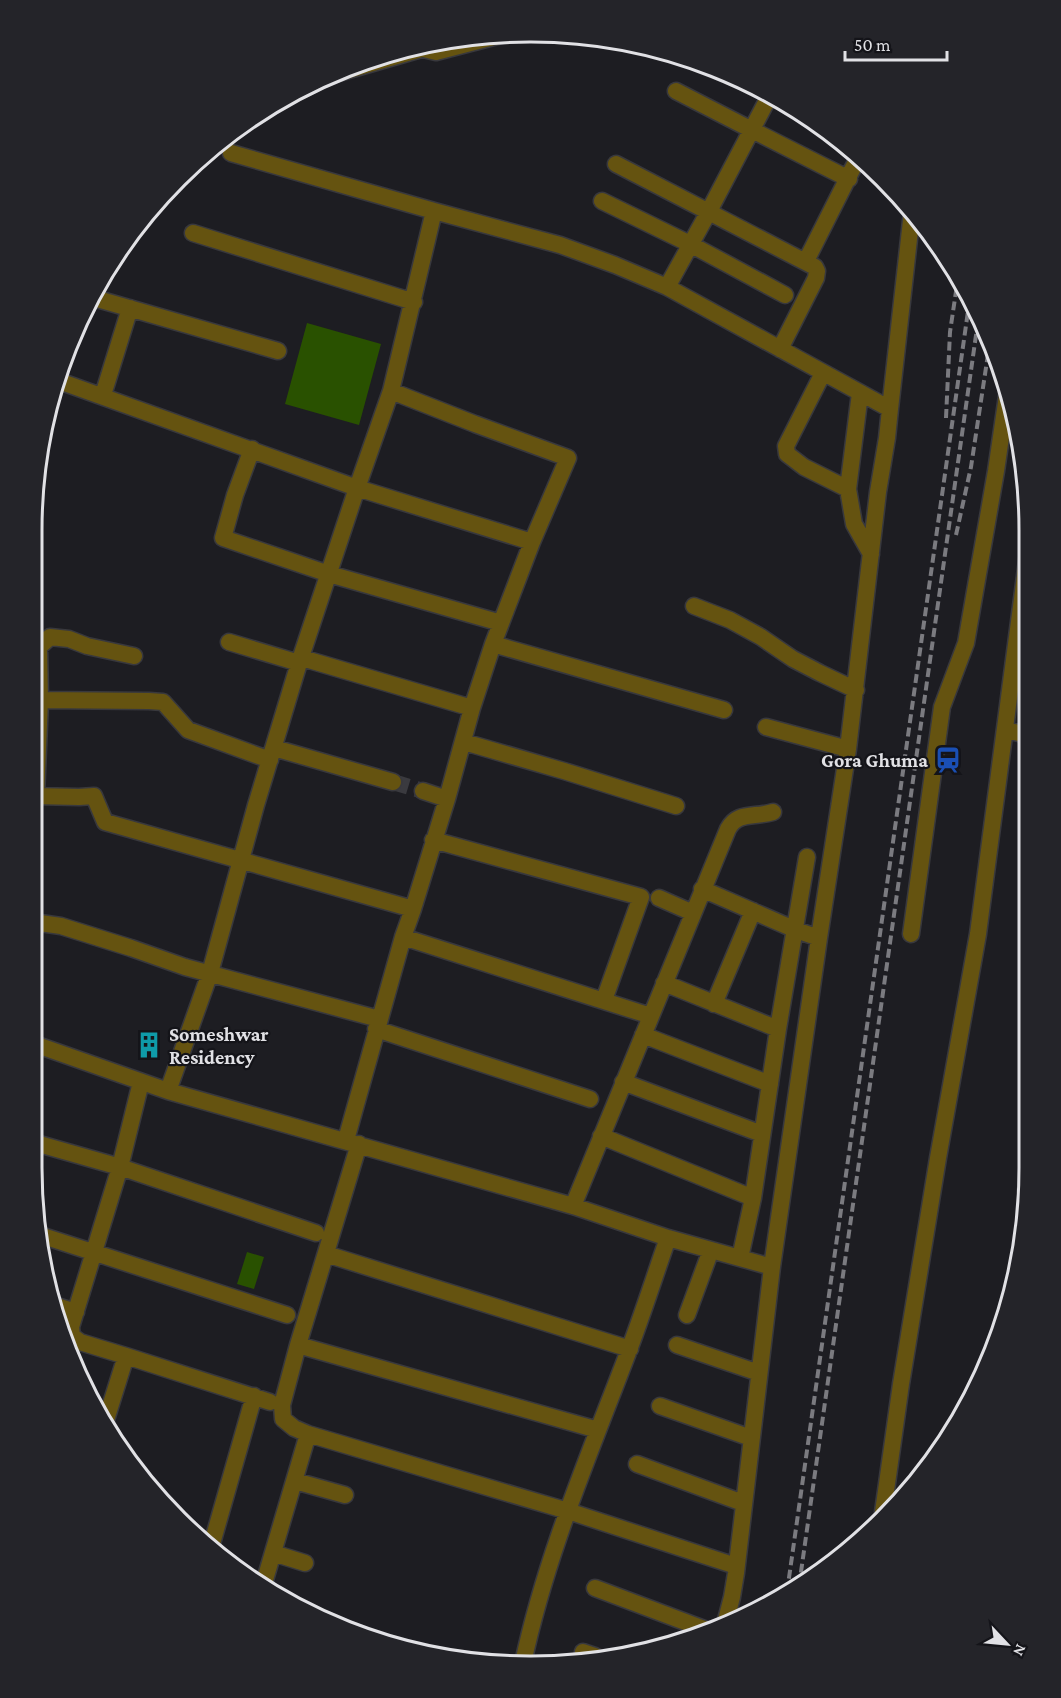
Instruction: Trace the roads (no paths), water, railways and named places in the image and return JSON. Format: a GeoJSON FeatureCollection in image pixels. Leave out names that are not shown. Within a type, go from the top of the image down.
{"type":"FeatureCollection","features":[{"type":"Feature","properties":{"kind":"street"},"geometry":{"type":"LineString","coordinates":[[676,91],[849,178]]}},
{"type":"Feature","properties":{"kind":"street"},"geometry":{"type":"LineString","coordinates":[[667,287],[766,102]]}},
{"type":"Feature","properties":{"kind":"street"},"geometry":{"type":"LineString","coordinates":[[231,153],[434,212],[560,245],[615,265],[667,287],[890,409]]}},
{"type":"Feature","properties":{"kind":"street"},"geometry":{"type":"LineString","coordinates":[[616,164],[815,267],[817,275],[780,350]]}},
{"type":"Feature","properties":{"kind":"street"},"geometry":{"type":"LineString","coordinates":[[806,261],[855,165]]}},
{"type":"Feature","properties":{"kind":"street"},"geometry":{"type":"LineString","coordinates":[[602,201],[690,244],[785,295]]}},
{"type":"Feature","properties":{"kind":"street"},"geometry":{"type":"LineString","coordinates":[[168,1091],[210,973],[301,660],[391,391],[434,212]]}},
{"type":"Feature","properties":{"kind":"street"},"geometry":{"type":"LineString","coordinates":[[727,1614],[736,1566],[772,1267],[856,690],[878,492],[888,438],[911,224]]}},
{"type":"Feature","properties":{"kind":"street"},"geometry":{"type":"LineString","coordinates":[[193,233],[414,302]]}},
{"type":"Feature","properties":{"kind":"street"},"geometry":{"type":"LineString","coordinates":[[100,300],[278,351]]}},
{"type":"Feature","properties":{"kind":"street"},"geometry":{"type":"LineString","coordinates":[[103,396],[130,308]]}},
{"type":"Feature","properties":{"kind":"street"},"geometry":{"type":"LineString","coordinates":[[823,373],[786,446],[787,454],[804,467],[848,489]]}},
{"type":"Feature","properties":{"kind":"street"},"geometry":{"type":"LineString","coordinates":[[65,383],[357,488],[532,542]]}},
{"type":"Feature","properties":{"kind":"street"},"geometry":{"type":"LineString","coordinates":[[391,391],[568,458],[532,542],[493,644],[403,937],[378,1024],[326,1254],[282,1405],[283,1419],[294,1428],[308,1434],[568,1511],[736,1566]]}},
{"type":"Feature","properties":{"kind":"street"},"geometry":{"type":"LineString","coordinates":[[860,393],[848,489],[854,524],[871,554]]}},
{"type":"Feature","properties":{"kind":"street"},"geometry":{"type":"LineString","coordinates":[[911,934],[940,717],[947,691],[966,643],[1004,413]]}},
{"type":"Feature","properties":{"kind":"street"},"geometry":{"type":"LineString","coordinates":[[252,449],[235,495],[223,538],[329,574],[501,623]]}},
{"type":"Feature","properties":{"kind":"street"},"geometry":{"type":"LineString","coordinates":[[694,606],[730,620],[761,637],[793,659],[856,690]]}},
{"type":"Feature","properties":{"kind":"street"},"geometry":{"type":"LineString","coordinates":[[884,1505],[936,1169],[978,934],[1019,625]]}},
{"type":"Feature","properties":{"kind":"street"},"geometry":{"type":"LineString","coordinates":[[42,644],[50,637],[69,639],[87,646],[134,656]]}},
{"type":"Feature","properties":{"kind":"street"},"geometry":{"type":"LineString","coordinates":[[229,642],[472,708]]}},
{"type":"Feature","properties":{"kind":"street"},"geometry":{"type":"LineString","coordinates":[[493,644],[724,710]]}},
{"type":"Feature","properties":{"kind":"street"},"geometry":{"type":"LineString","coordinates":[[42,700],[163,702],[188,730],[272,754],[393,782]]}},
{"type":"Feature","properties":{"kind":"street"},"geometry":{"type":"LineString","coordinates":[[766,727],[848,749]]}},
{"type":"Feature","properties":{"kind":"street"},"geometry":{"type":"LineString","coordinates":[[1006,730],[1019,733]]}},
{"type":"Feature","properties":{"kind":"street"},"geometry":{"type":"LineString","coordinates":[[464,742],[676,806]]}},
{"type":"Feature","properties":{"kind":"street"},"geometry":{"type":"LineString","coordinates":[[423,791],[447,799]]}},
{"type":"Feature","properties":{"kind":"street"},"geometry":{"type":"LineString","coordinates":[[42,796],[94,796],[105,822],[413,909]]}},
{"type":"Feature","properties":{"kind":"street"},"geometry":{"type":"LineString","coordinates":[[573,1206],[732,821],[738,817],[773,812]]}},
{"type":"Feature","properties":{"kind":"street"},"geometry":{"type":"LineString","coordinates":[[433,840],[641,897],[604,1000]]}},
{"type":"Feature","properties":{"kind":"street"},"geometry":{"type":"LineString","coordinates":[[740,1258],[753,1198],[807,857]]}},
{"type":"Feature","properties":{"kind":"street"},"geometry":{"type":"LineString","coordinates":[[702,889],[819,938]]}},
{"type":"Feature","properties":{"kind":"street"},"geometry":{"type":"LineString","coordinates":[[658,898],[693,913]]}},
{"type":"Feature","properties":{"kind":"street"},"geometry":{"type":"LineString","coordinates":[[714,1004],[753,911]]}},
{"type":"Feature","properties":{"kind":"street"},"geometry":{"type":"LineString","coordinates":[[42,923],[61,926],[378,1024],[590,1099]]}},
{"type":"Feature","properties":{"kind":"street"},"geometry":{"type":"LineString","coordinates":[[403,937],[651,1016]]}},
{"type":"Feature","properties":{"kind":"street"},"geometry":{"type":"LineString","coordinates":[[664,983],[778,1029]]}},
{"type":"Feature","properties":{"kind":"street"},"geometry":{"type":"LineString","coordinates":[[643,1035],[770,1084]]}},
{"type":"Feature","properties":{"kind":"street"},"geometry":{"type":"LineString","coordinates":[[42,1047],[168,1091],[573,1206],[668,1238],[772,1267]]}},
{"type":"Feature","properties":{"kind":"street"},"geometry":{"type":"LineString","coordinates":[[72,1335],[71,1327],[120,1167],[141,1082]]}},
{"type":"Feature","properties":{"kind":"street"},"geometry":{"type":"LineString","coordinates":[[623,1082],[762,1134]]}},
{"type":"Feature","properties":{"kind":"street"},"geometry":{"type":"LineString","coordinates":[[602,1136],[753,1198]]}},
{"type":"Feature","properties":{"kind":"street"},"geometry":{"type":"LineString","coordinates":[[42,1145],[120,1167],[316,1233]]}},
{"type":"Feature","properties":{"kind":"street"},"geometry":{"type":"LineString","coordinates":[[47,1237],[287,1315]]}},
{"type":"Feature","properties":{"kind":"street"},"geometry":{"type":"LineString","coordinates":[[525,1656],[545,1577],[630,1349],[668,1238]]}},
{"type":"Feature","properties":{"kind":"street"},"geometry":{"type":"LineString","coordinates":[[687,1315],[711,1250]]}},
{"type":"Feature","properties":{"kind":"street"},"geometry":{"type":"LineString","coordinates":[[326,1254],[630,1349]]}},
{"type":"Feature","properties":{"kind":"street"},"geometry":{"type":"LineString","coordinates":[[63,1308],[76,1312]]}},
{"type":"Feature","properties":{"kind":"street"},"geometry":{"type":"LineString","coordinates":[[72,1336],[80,1342],[262,1399],[214,1539]]}},
{"type":"Feature","properties":{"kind":"street"},"geometry":{"type":"LineString","coordinates":[[677,1345],[759,1373]]}},
{"type":"Feature","properties":{"kind":"street"},"geometry":{"type":"LineString","coordinates":[[298,1346],[598,1430]]}},
{"type":"Feature","properties":{"kind":"street"},"geometry":{"type":"LineString","coordinates":[[108,1414],[126,1356]]}},
{"type":"Feature","properties":{"kind":"street"},"geometry":{"type":"LineString","coordinates":[[660,1406],[751,1438]]}},
{"type":"Feature","properties":{"kind":"street"},"geometry":{"type":"LineString","coordinates":[[265,1578],[308,1434]]}},
{"type":"Feature","properties":{"kind":"street"},"geometry":{"type":"LineString","coordinates":[[637,1464],[743,1503]]}},
{"type":"Feature","properties":{"kind":"street"},"geometry":{"type":"LineString","coordinates":[[295,1481],[345,1495]]}},
{"type":"Feature","properties":{"kind":"street"},"geometry":{"type":"LineString","coordinates":[[273,1553],[304,1563]]}},
{"type":"Feature","properties":{"kind":"street"},"geometry":{"type":"LineString","coordinates":[[595,1588],[697,1626]]}},
{"type":"Feature","properties":{"kind":"tunnel"},"geometry":{"type":"LineString","coordinates":[[393,782],[423,791]]}},
{"type":"Feature","properties":{"kind":"railway"},"geometry":{"type":"LineString","coordinates":[[946,418],[950,332],[956,290]]}},
{"type":"Feature","properties":{"kind":"railway"},"geometry":{"type":"LineString","coordinates":[[788,1583],[968,312]]}},
{"type":"Feature","properties":{"kind":"railway"},"geometry":{"type":"LineString","coordinates":[[801,1575],[977,331]]}},
{"type":"Feature","properties":{"kind":"railway"},"geometry":{"type":"LineString","coordinates":[[956,535],[971,467],[987,358]]}},
{"type":"Feature","properties":{"kind":"place","name":"Gora Ghuma"},"geometry":{"type":"Point","coordinates":[948,760]}},
{"type":"Feature","properties":{"kind":"place","name":"Someshwar Residency"},"geometry":{"type":"Point","coordinates":[149,1045]}}]}
